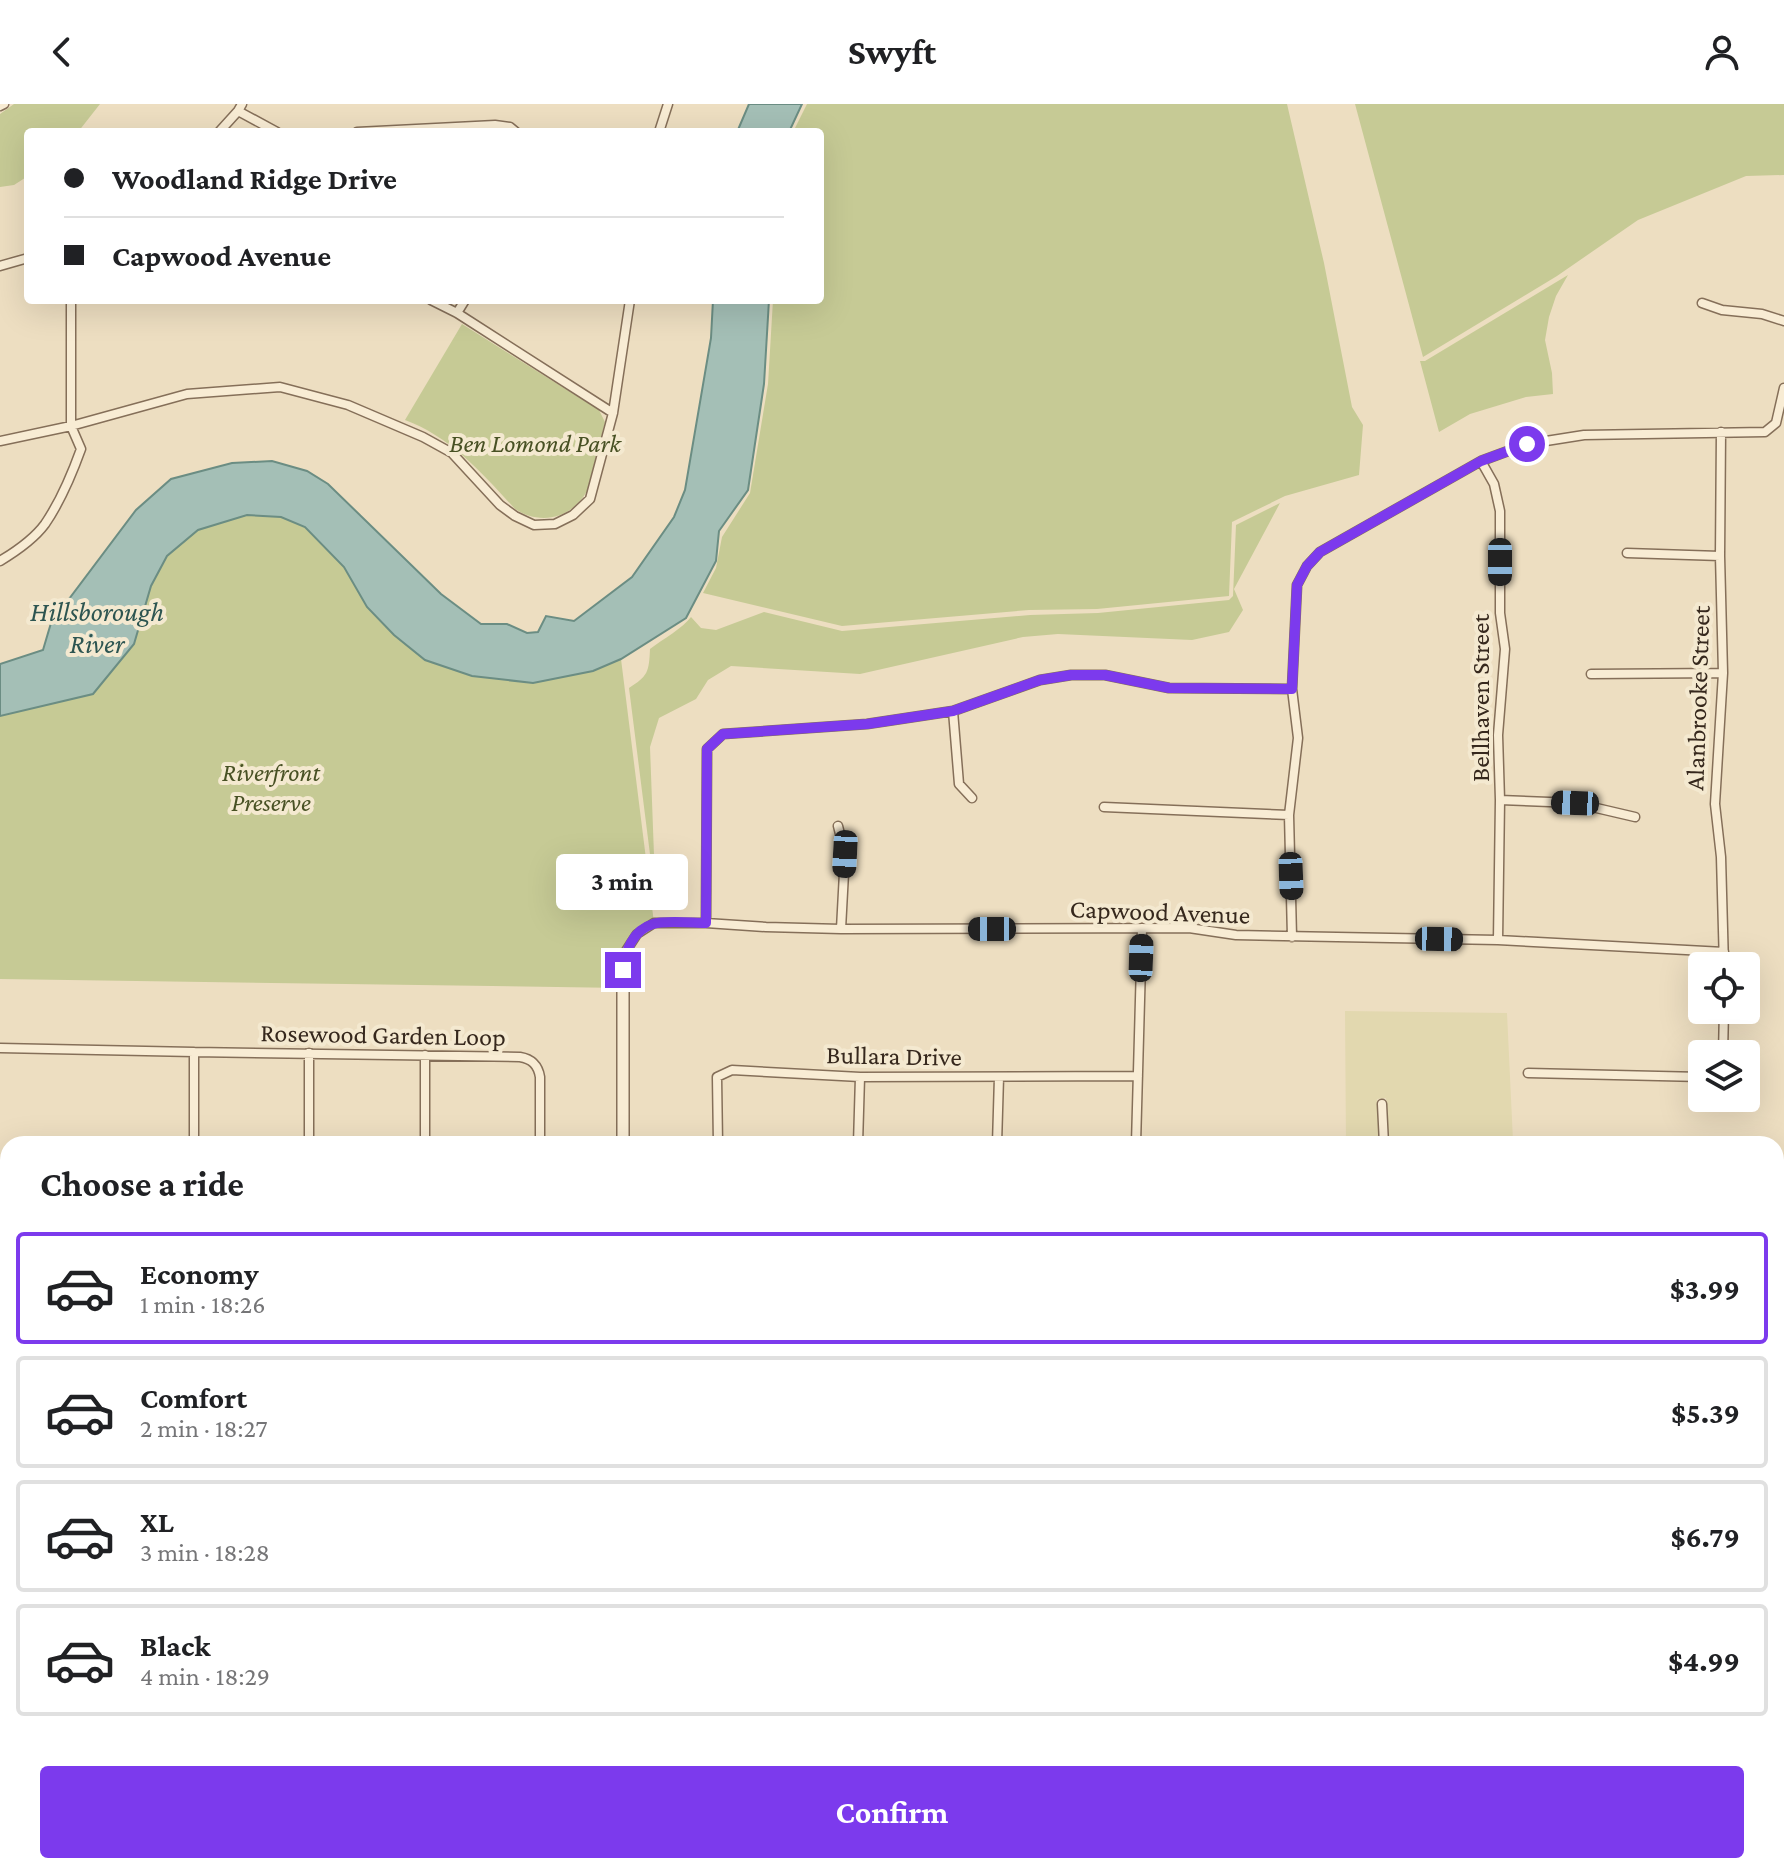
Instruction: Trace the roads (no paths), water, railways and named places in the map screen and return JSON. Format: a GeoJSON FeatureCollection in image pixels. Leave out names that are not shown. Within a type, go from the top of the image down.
{"type":"FeatureCollection","features":[{"type":"Feature","properties":{"kind":"street"},"geometry":{"type":"LineString","coordinates":[[660,128],[668,104]]}},
{"type":"Feature","properties":{"kind":"street"},"geometry":{"type":"LineString","coordinates":[[222,128],[240,107],[271,128]]}},
{"type":"Feature","properties":{"kind":"street"},"geometry":{"type":"LineString","coordinates":[[436,128],[495,125],[511,128]]}},
{"type":"Feature","properties":{"kind":"street"},"geometry":{"type":"LineString","coordinates":[[0,266],[24,259]]}},
{"type":"Feature","properties":{"kind":"street"},"geometry":{"type":"LineString","coordinates":[[1702,303],[1722,310],[1762,314],[1784,321]]}},
{"type":"Feature","properties":{"kind":"street"},"geometry":{"type":"LineString","coordinates":[[0,561],[44,526],[81,449],[71,426],[71,304]]}},
{"type":"Feature","properties":{"kind":"street"},"geometry":{"type":"LineString","coordinates":[[439,304],[613,413]]}},
{"type":"Feature","properties":{"kind":"street"},"geometry":{"type":"LineString","coordinates":[[457,313],[463,304]]}},
{"type":"Feature","properties":{"kind":"street"},"geometry":{"type":"LineString","coordinates":[[0,441],[71,426],[187,394],[280,387],[348,405],[423,437],[452,453],[500,505],[515,516],[534,525],[555,524],[573,515],[590,499],[613,413],[629,304]]}},
{"type":"Feature","properties":{"kind":"street"},"geometry":{"type":"LineString","coordinates":[[1292,937],[1289,815],[1298,738],[1292,689],[1297,585],[1307,566],[1320,552],[1481,461],[1527,444],[1584,435],[1765,432],[1776,423],[1784,388]]}},
{"type":"Feature","properties":{"kind":"street","name":"Alanbrooke Street"},"geometry":{"type":"LineString","coordinates":[[1721,432],[1723,673],[1715,804],[1721,857],[1724,952]]}},
{"type":"Feature","properties":{"kind":"street","name":"Bellhaven Street"},"geometry":{"type":"LineString","coordinates":[[1481,461],[1494,484],[1500,511],[1500,613],[1505,649],[1498,735],[1498,940]]}},
{"type":"Feature","properties":{"kind":"street"},"geometry":{"type":"LineString","coordinates":[[1627,553],[1720,556]]}},
{"type":"Feature","properties":{"kind":"street"},"geometry":{"type":"LineString","coordinates":[[1591,674],[1723,673]]}},
{"type":"Feature","properties":{"kind":"street"},"geometry":{"type":"LineString","coordinates":[[706,923],[707,749],[723,734],[867,724],[953,711],[1040,680],[1071,675],[1105,675],[1169,688],[1292,689]]}},
{"type":"Feature","properties":{"kind":"street"},"geometry":{"type":"LineString","coordinates":[[953,711],[959,784],[972,798]]}},
{"type":"Feature","properties":{"kind":"street"},"geometry":{"type":"LineString","coordinates":[[1500,800],[1575,803],[1635,817]]}},
{"type":"Feature","properties":{"kind":"street"},"geometry":{"type":"LineString","coordinates":[[1104,807],[1289,815]]}},
{"type":"Feature","properties":{"kind":"street"},"geometry":{"type":"LineString","coordinates":[[838,826],[845,854],[841,929]]}},
{"type":"Feature","properties":{"kind":"street","name":"Capwood Avenue"},"geometry":{"type":"LineString","coordinates":[[623,970],[624,954],[637,934],[654,923],[841,929],[1189,928],[1236,935],[1498,940],[1724,952]]}},
{"type":"Feature","properties":{"kind":"street"},"geometry":{"type":"LineString","coordinates":[[1136,1136],[1142,928]]}},
{"type":"Feature","properties":{"kind":"street"},"geometry":{"type":"LineString","coordinates":[[623,970],[623,1136]]}},
{"type":"Feature","properties":{"kind":"street","name":"Rosewood Garden Loop"},"geometry":{"type":"LineString","coordinates":[[0,1048],[528,1058],[539,1070],[540,1136]]}},
{"type":"Feature","properties":{"kind":"street"},"geometry":{"type":"LineString","coordinates":[[194,1052],[194,1136]]}},
{"type":"Feature","properties":{"kind":"street"},"geometry":{"type":"LineString","coordinates":[[309,1053],[309,1136]]}},
{"type":"Feature","properties":{"kind":"street"},"geometry":{"type":"LineString","coordinates":[[425,1055],[425,1136]]}},
{"type":"Feature","properties":{"kind":"street","name":"Bullara Drive"},"geometry":{"type":"LineString","coordinates":[[718,1136],[717,1077],[732,1070],[860,1077],[1138,1076]]}},
{"type":"Feature","properties":{"kind":"street"},"geometry":{"type":"LineString","coordinates":[[1528,1073],[1688,1077]]}},
{"type":"Feature","properties":{"kind":"street"},"geometry":{"type":"LineString","coordinates":[[858,1136],[860,1077]]}},
{"type":"Feature","properties":{"kind":"street"},"geometry":{"type":"LineString","coordinates":[[997,1136],[999,1077]]}},
{"type":"Feature","properties":{"kind":"street"},"geometry":{"type":"LineString","coordinates":[[1382,1104],[1384,1136]]}},
{"type":"Feature","properties":{"kind":"water"},"geometry":{"type":"Polygon","coordinates":[[[749,104],[802,104],[791,128],[739,128],[749,104]]]}},
{"type":"Feature","properties":{"kind":"water","name":"Hillsborough River"},"geometry":{"type":"Polygon","coordinates":[[[713,304],[769,304],[764,384],[748,490],[719,531],[716,561],[686,618],[621,659],[593,671],[533,683],[472,676],[425,660],[394,635],[367,607],[344,567],[305,527],[281,517],[247,515],[198,530],[167,556],[151,586],[134,644],[93,694],[0,716],[0,664],[43,650],[51,623],[136,510],[171,479],[232,463],[272,461],[307,471],[328,484],[441,594],[481,624],[507,624],[527,633],[538,632],[546,616],[574,621],[632,577],[674,517],[685,490],[711,338],[713,304]]]}},
{"type":"Feature","properties":{"kind":"park label","name":"Ben Lomond Park"},"geometry":{"type":"Point","coordinates":[535,443]}},
{"type":"Feature","properties":{"kind":"park label","name":"Riverfront Preserve"},"geometry":{"type":"Point","coordinates":[271,787]}}]}
